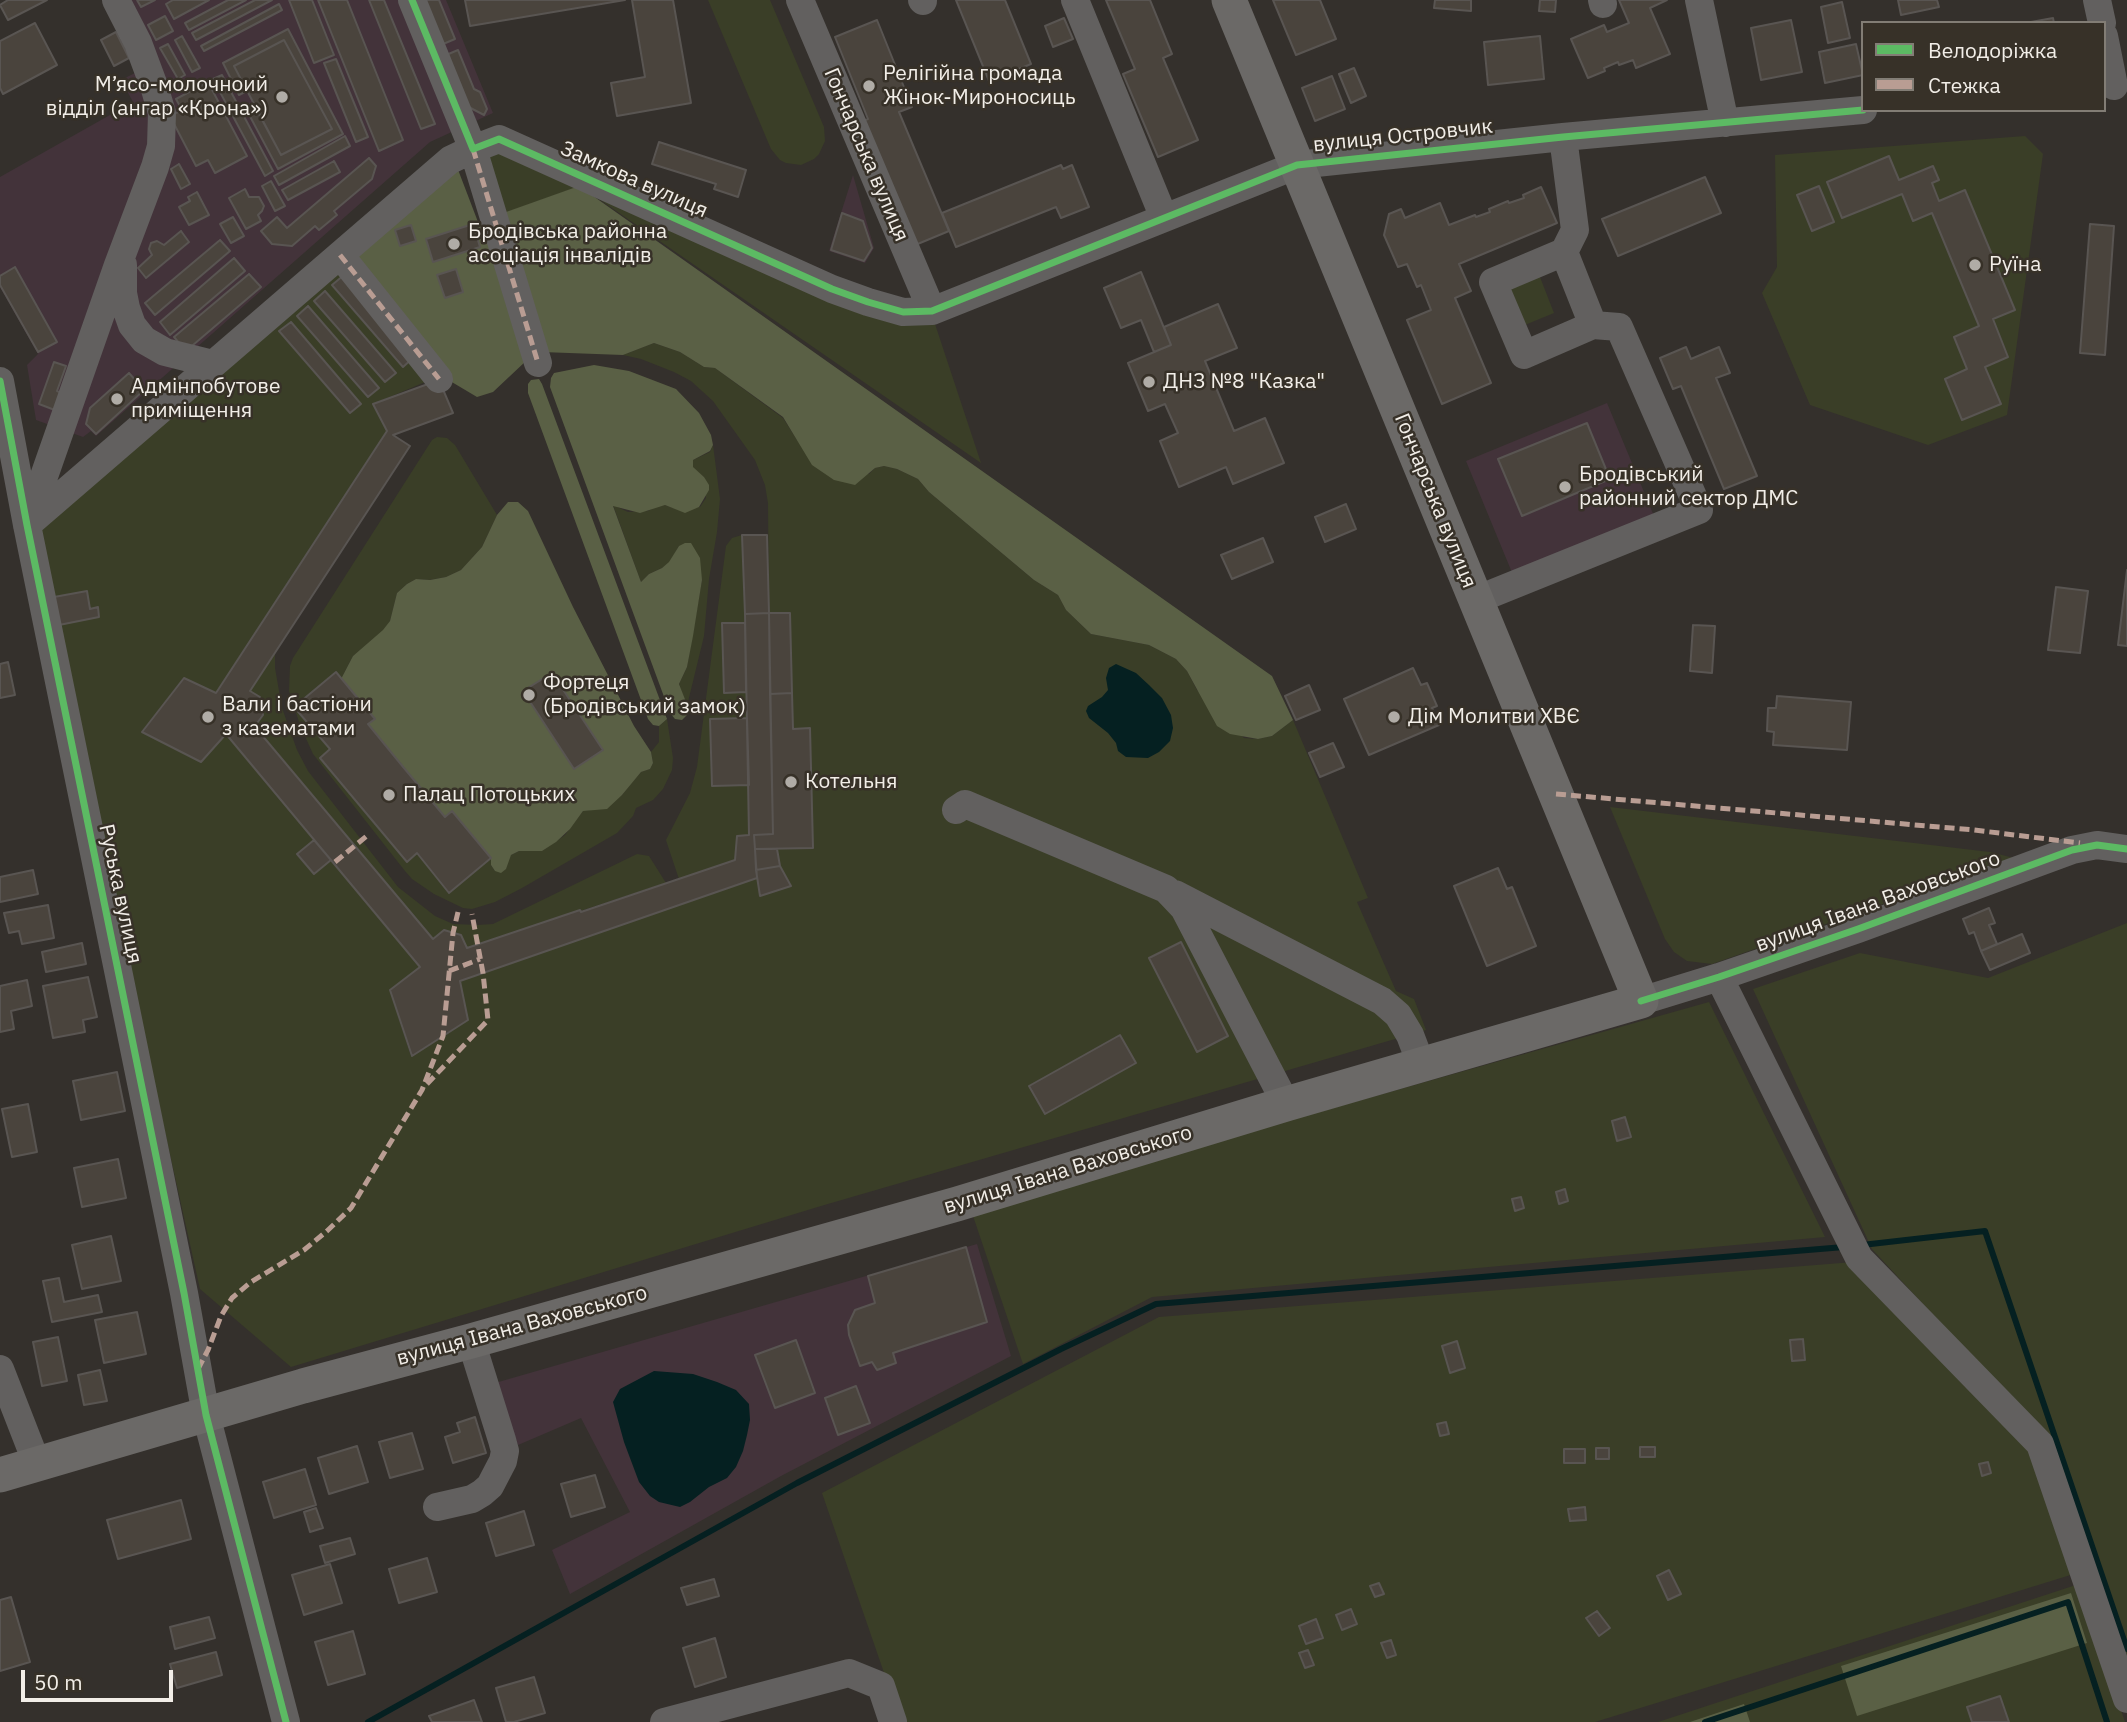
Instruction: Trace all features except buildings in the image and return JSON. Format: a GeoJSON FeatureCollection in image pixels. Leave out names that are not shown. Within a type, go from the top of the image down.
{"type":"FeatureCollection","features":[{"type":"Feature","properties":{"kind":"main road","name":"Гончарська вулиця"},"geometry":{"type":"LineString","coordinates":[[1229,0],[1641,1001]]}},
{"type":"Feature","properties":{"kind":"main road","name":"вулиця Івана Ваховського"},"geometry":{"type":"LineString","coordinates":[[0,1475],[303,1385],[471,1341],[957,1204],[1286,1104],[1641,1001]]}},
{"type":"Feature","properties":{"kind":"street"},"geometry":{"type":"LineString","coordinates":[[27,525],[161,146],[162,113],[138,43],[116,0]]}},
{"type":"Feature","properties":{"kind":"street"},"geometry":{"type":"LineString","coordinates":[[412,0],[473,149],[538,363]]}},
{"type":"Feature","properties":{"kind":"street","name":"Гончарська вулиця"},"geometry":{"type":"LineString","coordinates":[[800,0],[932,311]]}},
{"type":"Feature","properties":{"kind":"street"},"geometry":{"type":"LineString","coordinates":[[1075,0],[1164,218]]}},
{"type":"Feature","properties":{"kind":"street"},"geometry":{"type":"LineString","coordinates":[[1699,0],[1725,123]]}},
{"type":"Feature","properties":{"kind":"street"},"geometry":{"type":"LineString","coordinates":[[2098,0],[2102,21]]}},
{"type":"Feature","properties":{"kind":"street"},"geometry":{"type":"LineString","coordinates":[[2106,45],[2115,86]]}},
{"type":"Feature","properties":{"kind":"street","name":"вулиця Островчик"},"geometry":{"type":"LineString","coordinates":[[932,311],[1297,165],[1861,110]]}},
{"type":"Feature","properties":{"kind":"street"},"geometry":{"type":"LineString","coordinates":[[1476,600],[1699,510],[1619,327],[1593,325],[1524,355],[1493,282],[1564,253],[1575,230],[1563,138]]}},
{"type":"Feature","properties":{"kind":"street","name":"Замкова вулиця"},"geometry":{"type":"LineString","coordinates":[[27,525],[450,160],[499,139],[832,289],[892,310],[915,313],[932,311]]}},
{"type":"Feature","properties":{"kind":"street"},"geometry":{"type":"LineString","coordinates":[[124,248],[124,299],[132,325],[144,341],[165,352],[214,364]]}},
{"type":"Feature","properties":{"kind":"street"},"geometry":{"type":"LineString","coordinates":[[1564,253],[1593,325]]}},
{"type":"Feature","properties":{"kind":"street"},"geometry":{"type":"LineString","coordinates":[[340,255],[439,379]]}},
{"type":"Feature","properties":{"kind":"street","name":"Руська вулиця"},"geometry":{"type":"LineString","coordinates":[[0,381],[184,1293],[206,1415],[286,1722]]}},
{"type":"Feature","properties":{"kind":"street"},"geometry":{"type":"LineString","coordinates":[[956,810],[965,804],[1166,889],[1382,1001],[1398,1015],[1410,1035],[1421,1064]]}},
{"type":"Feature","properties":{"kind":"street","name":"вулиця Івана Ваховського"},"geometry":{"type":"LineString","coordinates":[[1641,1001],[1720,977],[2072,850],[2097,845],[2127,849]]}},
{"type":"Feature","properties":{"kind":"street"},"geometry":{"type":"LineString","coordinates":[[1166,889],[1184,908],[1286,1104]]}},
{"type":"Feature","properties":{"kind":"street"},"geometry":{"type":"LineString","coordinates":[[1720,977],[1854,1247],[2040,1444],[2127,1699]]}},
{"type":"Feature","properties":{"kind":"street"},"geometry":{"type":"LineString","coordinates":[[437,1507],[472,1499],[482,1493],[494,1479],[503,1461],[505,1451],[471,1341]]}},
{"type":"Feature","properties":{"kind":"street"},"geometry":{"type":"LineString","coordinates":[[0,1369],[37,1464]]}},
{"type":"Feature","properties":{"kind":"street"},"geometry":{"type":"LineString","coordinates":[[664,1722],[849,1673],[881,1686],[893,1722]]}},
{"type":"Feature","properties":{"kind":"shaded area"},"geometry":{"type":"Polygon","coordinates":[[[119,0],[446,0],[493,113],[430,142],[96,436],[91,431],[83,437],[36,420],[27,365],[38,354],[0,287],[0,177],[133,102],[121,80],[137,72],[119,0]]]}},
{"type":"Feature","properties":{"kind":"shaded area"},"geometry":{"type":"Polygon","coordinates":[[[853,175],[874,248],[865,263],[829,251],[853,175]]]}},
{"type":"Feature","properties":{"kind":"shaded area"},"geometry":{"type":"Polygon","coordinates":[[[1607,403],[1654,516],[1513,575],[1466,461],[1607,403]]]}},
{"type":"Feature","properties":{"kind":"shaded area"},"geometry":{"type":"Polygon","coordinates":[[[977,1244],[1011,1356],[781,1476],[570,1594],[552,1550],[630,1512],[581,1418],[518,1445],[495,1383],[977,1244]]]}},
{"type":"Feature","properties":{"kind":"green space"},"geometry":{"type":"Polygon","coordinates":[[[708,0],[770,0],[824,127],[825,141],[814,159],[801,165],[786,163],[771,149],[708,0]]]}},
{"type":"Feature","properties":{"kind":"green space"},"geometry":{"type":"Polygon","coordinates":[[[2025,136],[2043,154],[2007,415],[1928,445],[1810,405],[1762,293],[1777,267],[1775,155],[2025,136]]]}},
{"type":"Feature","properties":{"kind":"green space"},"geometry":{"type":"Polygon","coordinates":[[[502,152],[935,324],[981,463],[580,186],[502,214],[485,157],[502,152]]]}},
{"type":"Feature","properties":{"kind":"green space"},"geometry":{"type":"Polygon","coordinates":[[[457,167],[478,222],[579,186],[1272,676],[1293,720],[1272,736],[1258,739],[1230,734],[1217,726],[1187,671],[1176,659],[1149,645],[1091,634],[1066,610],[1058,595],[1034,580],[929,492],[918,479],[884,466],[875,468],[855,485],[834,480],[812,465],[783,417],[715,368],[704,367],[680,352],[654,343],[623,355],[542,352],[526,361],[493,392],[477,397],[440,375],[346,263],[457,167]]]}},
{"type":"Feature","properties":{"kind":"green space"},"geometry":{"type":"Polygon","coordinates":[[[346,263],[437,377],[373,404],[387,431],[216,693],[184,678],[142,731],[201,762],[226,734],[420,967],[390,990],[411,1056],[468,1020],[460,981],[757,878],[760,896],[791,885],[780,866],[777,849],[809,728],[793,729],[769,613],[768,503],[765,485],[755,460],[713,401],[691,381],[674,372],[623,355],[654,343],[680,352],[704,367],[715,368],[783,418],[797,440],[869,474],[875,468],[884,466],[918,479],[929,492],[1034,580],[1058,595],[1066,610],[1091,634],[1149,645],[1176,659],[1187,671],[1197,690],[1244,738],[1272,736],[1293,720],[1368,898],[1357,902],[1396,991],[1414,999],[1426,1030],[821,1206],[291,1367],[200,1289],[62,670],[37,530],[346,263]]]}},
{"type":"Feature","properties":{"kind":"green space"},"geometry":{"type":"Polygon","coordinates":[[[1538,272],[1554,313],[1520,327],[1503,287],[1538,272]]]}},
{"type":"Feature","properties":{"kind":"green space"},"geometry":{"type":"Polygon","coordinates":[[[594,365],[629,371],[676,389],[699,413],[711,435],[713,445],[710,451],[693,460],[693,467],[709,485],[699,507],[685,513],[665,505],[640,513],[613,506],[641,582],[669,562],[679,546],[685,543],[691,543],[700,558],[702,580],[693,636],[687,667],[679,684],[690,712],[682,720],[675,719],[670,713],[550,387],[554,373],[594,365]]]}},
{"type":"Feature","properties":{"kind":"green space"},"geometry":{"type":"Polygon","coordinates":[[[539,379],[667,719],[659,726],[653,725],[648,719],[528,393],[531,380],[539,379]]]}},
{"type":"Feature","properties":{"kind":"green space"},"geometry":{"type":"Polygon","coordinates":[[[437,437],[447,438],[455,445],[497,515],[482,547],[461,570],[446,577],[416,579],[407,584],[397,593],[390,621],[384,630],[353,656],[341,679],[295,707],[330,749],[320,758],[406,862],[417,853],[449,892],[491,858],[495,871],[519,851],[542,851],[565,835],[583,811],[591,810],[622,795],[641,772],[650,769],[653,763],[651,752],[659,742],[659,726],[667,719],[673,758],[672,770],[663,789],[653,800],[636,808],[633,816],[617,833],[522,888],[495,902],[472,909],[463,908],[434,894],[405,871],[313,754],[300,725],[289,691],[293,658],[432,440],[437,437]]]}},
{"type":"Feature","properties":{"kind":"green space"},"geometry":{"type":"Polygon","coordinates":[[[713,445],[720,499],[717,532],[709,579],[704,636],[687,706],[679,684],[687,667],[702,580],[679,546],[670,562],[641,582],[613,505],[628,512],[648,511],[665,505],[673,508],[700,507],[706,498],[704,477],[692,467],[693,460],[710,452],[713,445]]]}},
{"type":"Feature","properties":{"kind":"green space"},"geometry":{"type":"Polygon","coordinates":[[[508,502],[518,502],[528,511],[573,607],[634,726],[651,752],[653,763],[650,769],[641,772],[607,809],[583,811],[556,842],[542,851],[519,851],[511,855],[506,869],[501,873],[495,871],[491,858],[452,811],[445,817],[368,724],[374,719],[341,679],[353,656],[390,621],[397,593],[416,579],[446,577],[461,570],[482,547],[497,515],[508,502]]]}},
{"type":"Feature","properties":{"kind":"green space"},"geometry":{"type":"Polygon","coordinates":[[[742,535],[745,623],[722,623],[724,693],[746,692],[747,718],[710,720],[712,786],[749,785],[749,835],[737,836],[735,860],[679,879],[666,840],[690,793],[697,767],[726,546],[732,538],[742,535]]]}},
{"type":"Feature","properties":{"kind":"green space"},"geometry":{"type":"Polygon","coordinates":[[[275,652],[282,708],[297,750],[308,771],[398,887],[435,916],[453,924],[493,924],[637,854],[649,856],[666,883],[467,948],[461,935],[444,930],[433,939],[255,726],[263,715],[260,698],[250,691],[275,652]]]}},
{"type":"Feature","properties":{"kind":"green space"},"geometry":{"type":"Polygon","coordinates":[[[1610,807],[1990,852],[2014,858],[1712,964],[1687,961],[1674,952],[1665,939],[1610,807]]]}},
{"type":"Feature","properties":{"kind":"green space"},"geometry":{"type":"Polygon","coordinates":[[[2127,923],[2127,1667],[2049,1440],[1872,1249],[1753,989],[1860,953],[1988,978],[2127,923]]]}},
{"type":"Feature","properties":{"kind":"green space"},"geometry":{"type":"Polygon","coordinates":[[[1709,1002],[1825,1237],[1152,1297],[1023,1364],[971,1210],[1709,1002]]]}},
{"type":"Feature","properties":{"kind":"green space"},"geometry":{"type":"Polygon","coordinates":[[[1854,1262],[2035,1449],[2077,1573],[1595,1722],[901,1722],[822,1493],[1159,1317],[1854,1262]]]}},
{"type":"Feature","properties":{"kind":"green space"},"geometry":{"type":"Polygon","coordinates":[[[2079,1584],[2125,1722],[1658,1722],[2079,1584]]]}},
{"type":"Feature","properties":{"kind":"green space"},"geometry":{"type":"Polygon","coordinates":[[[2071,1593],[2087,1643],[1857,1716],[1841,1666],[2071,1593]]]}},
{"type":"Feature","properties":{"kind":"green space"},"geometry":{"type":"Polygon","coordinates":[[[1744,1704],[1750,1722],[1690,1722],[1744,1704]]]}},
{"type":"Feature","properties":{"kind":"water"},"geometry":{"type":"Polygon","coordinates":[[[1116,664],[1136,673],[1149,685],[1162,698],[1171,715],[1173,728],[1170,741],[1148,758],[1126,757],[1118,751],[1116,743],[1108,733],[1089,718],[1086,711],[1088,706],[1108,690],[1106,678],[1109,668],[1116,664]]]}},
{"type":"Feature","properties":{"kind":"water"},"geometry":{"type":"Polygon","coordinates":[[[654,1371],[693,1374],[717,1382],[736,1390],[749,1404],[747,1435],[736,1467],[727,1478],[680,1507],[659,1502],[650,1496],[639,1482],[613,1402],[620,1389],[654,1371]]]}},
{"type":"Feature","properties":{"kind":"waterway"},"geometry":{"type":"LineString","coordinates":[[1862,1245],[1985,1231],[2127,1649]]}},
{"type":"Feature","properties":{"kind":"waterway"},"geometry":{"type":"LineString","coordinates":[[368,1722],[797,1483],[1061,1349],[1156,1304],[1844,1247]]}},
{"type":"Feature","properties":{"kind":"waterway"},"geometry":{"type":"LineString","coordinates":[[1705,1722],[2068,1602],[2107,1722]]}},
{"type":"Feature","properties":{"kind":"marked path"},"geometry":{"type":"LineString","coordinates":[[473,149],[538,363]]}},
{"type":"Feature","properties":{"kind":"marked path"},"geometry":{"type":"LineString","coordinates":[[340,255],[439,379]]}},
{"type":"Feature","properties":{"kind":"marked path"},"geometry":{"type":"LineString","coordinates":[[1556,794],[1974,830],[2080,843]]}},
{"type":"Feature","properties":{"kind":"marked path"},"geometry":{"type":"LineString","coordinates":[[335,862],[368,835]]}},
{"type":"Feature","properties":{"kind":"marked path"},"geometry":{"type":"LineString","coordinates":[[198,1369],[221,1316],[232,1298],[251,1282],[304,1250],[351,1208],[422,1090],[443,1036],[453,933],[458,912]]}},
{"type":"Feature","properties":{"kind":"marked path"},"geometry":{"type":"LineString","coordinates":[[427,1084],[488,1020],[472,914]]}},
{"type":"Feature","properties":{"kind":"marked path"},"geometry":{"type":"LineString","coordinates":[[449,971],[480,959]]}},
{"type":"Feature","properties":{"kind":"cycle path"},"geometry":{"type":"LineString","coordinates":[[412,0],[473,149],[499,139],[832,289],[903,312],[932,311],[1297,165],[1563,137],[1861,110]]}},
{"type":"Feature","properties":{"kind":"cycle path"},"geometry":{"type":"LineString","coordinates":[[0,381],[184,1293],[206,1415],[286,1722]]}},
{"type":"Feature","properties":{"kind":"cycle path"},"geometry":{"type":"LineString","coordinates":[[1641,1001],[1858,929],[2072,850],[2097,845],[2127,849]]}},
{"type":"Feature","properties":{"kind":"place","name":"Релігійна громада Жінок-Мироносиць"},"geometry":{"type":"Point","coordinates":[869,86]}},
{"type":"Feature","properties":{"kind":"place","name":"М’ясо-молочноий відділ (ангар «Крона»)"},"geometry":{"type":"Point","coordinates":[282,97]}},
{"type":"Feature","properties":{"kind":"place","name":"Бродівська районна асоціація інвалідів"},"geometry":{"type":"Point","coordinates":[454,244]}},
{"type":"Feature","properties":{"kind":"place","name":"Руїна"},"geometry":{"type":"Point","coordinates":[1975,265]}},
{"type":"Feature","properties":{"kind":"place","name":"ДНЗ №8 \"Казка\""},"geometry":{"type":"Point","coordinates":[1149,382]}},
{"type":"Feature","properties":{"kind":"place","name":"Адмінпобутове приміщення"},"geometry":{"type":"Point","coordinates":[117,399]}},
{"type":"Feature","properties":{"kind":"place","name":"Бродівський районний сектор ДМС"},"geometry":{"type":"Point","coordinates":[1565,487]}},
{"type":"Feature","properties":{"kind":"place","name":"Фортеця (Бродівський замок)"},"geometry":{"type":"Point","coordinates":[529,695]}},
{"type":"Feature","properties":{"kind":"place","name":"Вали і бастіони з казематами"},"geometry":{"type":"Point","coordinates":[208,717]}},
{"type":"Feature","properties":{"kind":"place","name":"Дім Молитви ХВЄ"},"geometry":{"type":"Point","coordinates":[1394,717]}},
{"type":"Feature","properties":{"kind":"place","name":"Котельня"},"geometry":{"type":"Point","coordinates":[791,782]}},
{"type":"Feature","properties":{"kind":"place","name":"Палац Потоцьких"},"geometry":{"type":"Point","coordinates":[389,795]}}]}
